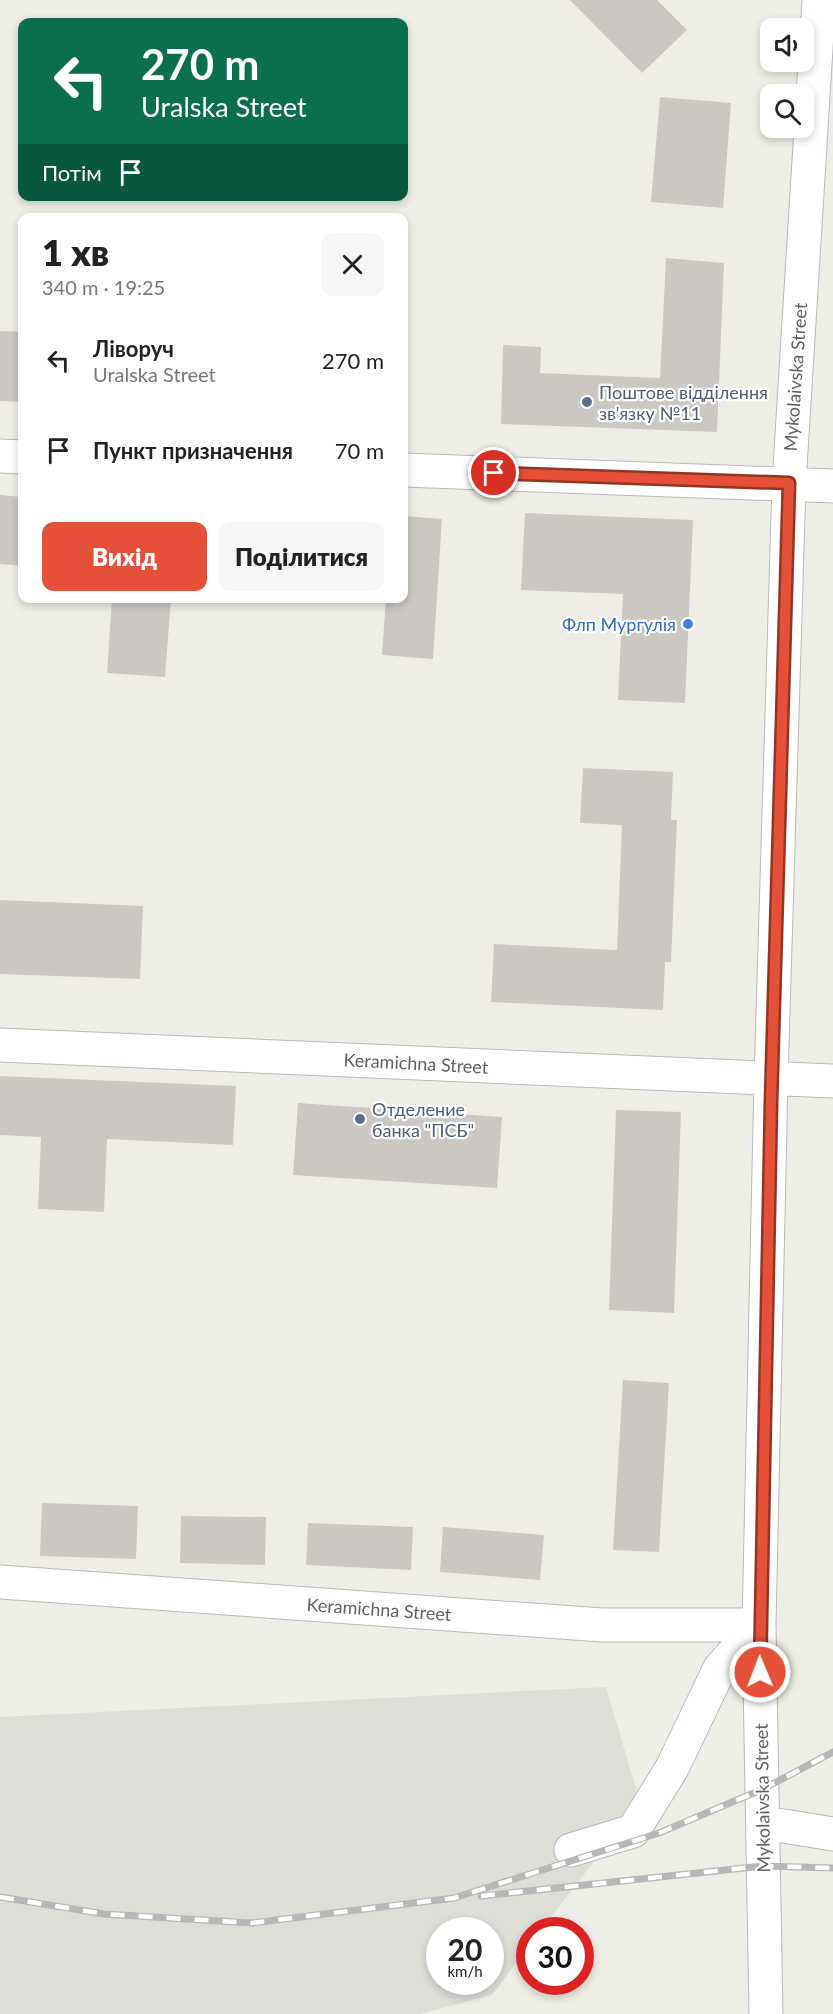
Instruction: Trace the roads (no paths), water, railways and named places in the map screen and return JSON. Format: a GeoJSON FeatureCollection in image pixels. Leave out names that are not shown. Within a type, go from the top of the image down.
{"type":"FeatureCollection","features":[{"type":"Feature","properties":{"kind":"street","name":"Mykolaivska Street"},"geometry":{"type":"LineString","coordinates":[[766,2014],[765,1823],[759,1625],[771,1079],[789,483],[819,0]]}},
{"type":"Feature","properties":{"kind":"street"},"geometry":{"type":"LineString","coordinates":[[0,456],[18,457]]}},
{"type":"Feature","properties":{"kind":"street"},"geometry":{"type":"LineString","coordinates":[[408,470],[833,486]]}},
{"type":"Feature","properties":{"kind":"street","name":"Keramichna Street"},"geometry":{"type":"LineString","coordinates":[[0,1045],[833,1081]]}},
{"type":"Feature","properties":{"kind":"street","name":"Keramichna Street"},"geometry":{"type":"LineString","coordinates":[[0,1582],[602,1625],[759,1625]]}},
{"type":"Feature","properties":{"kind":"street"},"geometry":{"type":"LineString","coordinates":[[571,1850],[633,1831],[672,1768],[720,1668],[759,1625]]}},
{"type":"Feature","properties":{"kind":"street"},"geometry":{"type":"LineString","coordinates":[[765,1823],[833,1834]]}},
{"type":"Feature","properties":{"kind":"railway"},"geometry":{"type":"LineString","coordinates":[[0,1897],[104,1914],[252,1923],[454,1898],[659,1833],[763,1789],[833,1752]]}},
{"type":"Feature","properties":{"kind":"railway"},"geometry":{"type":"LineString","coordinates":[[481,1896],[763,1866],[833,1868]]}},
{"type":"Feature","properties":{"kind":"place","name":"Поштове відділення зв'язку №11"},"geometry":{"type":"Point","coordinates":[587,402]}},
{"type":"Feature","properties":{"kind":"place","name":"Флп Мургулія"},"geometry":{"type":"Point","coordinates":[688,624]}},
{"type":"Feature","properties":{"kind":"place","name":"Отделение банка \"ПСБ\""},"geometry":{"type":"Point","coordinates":[360,1119]}}]}
